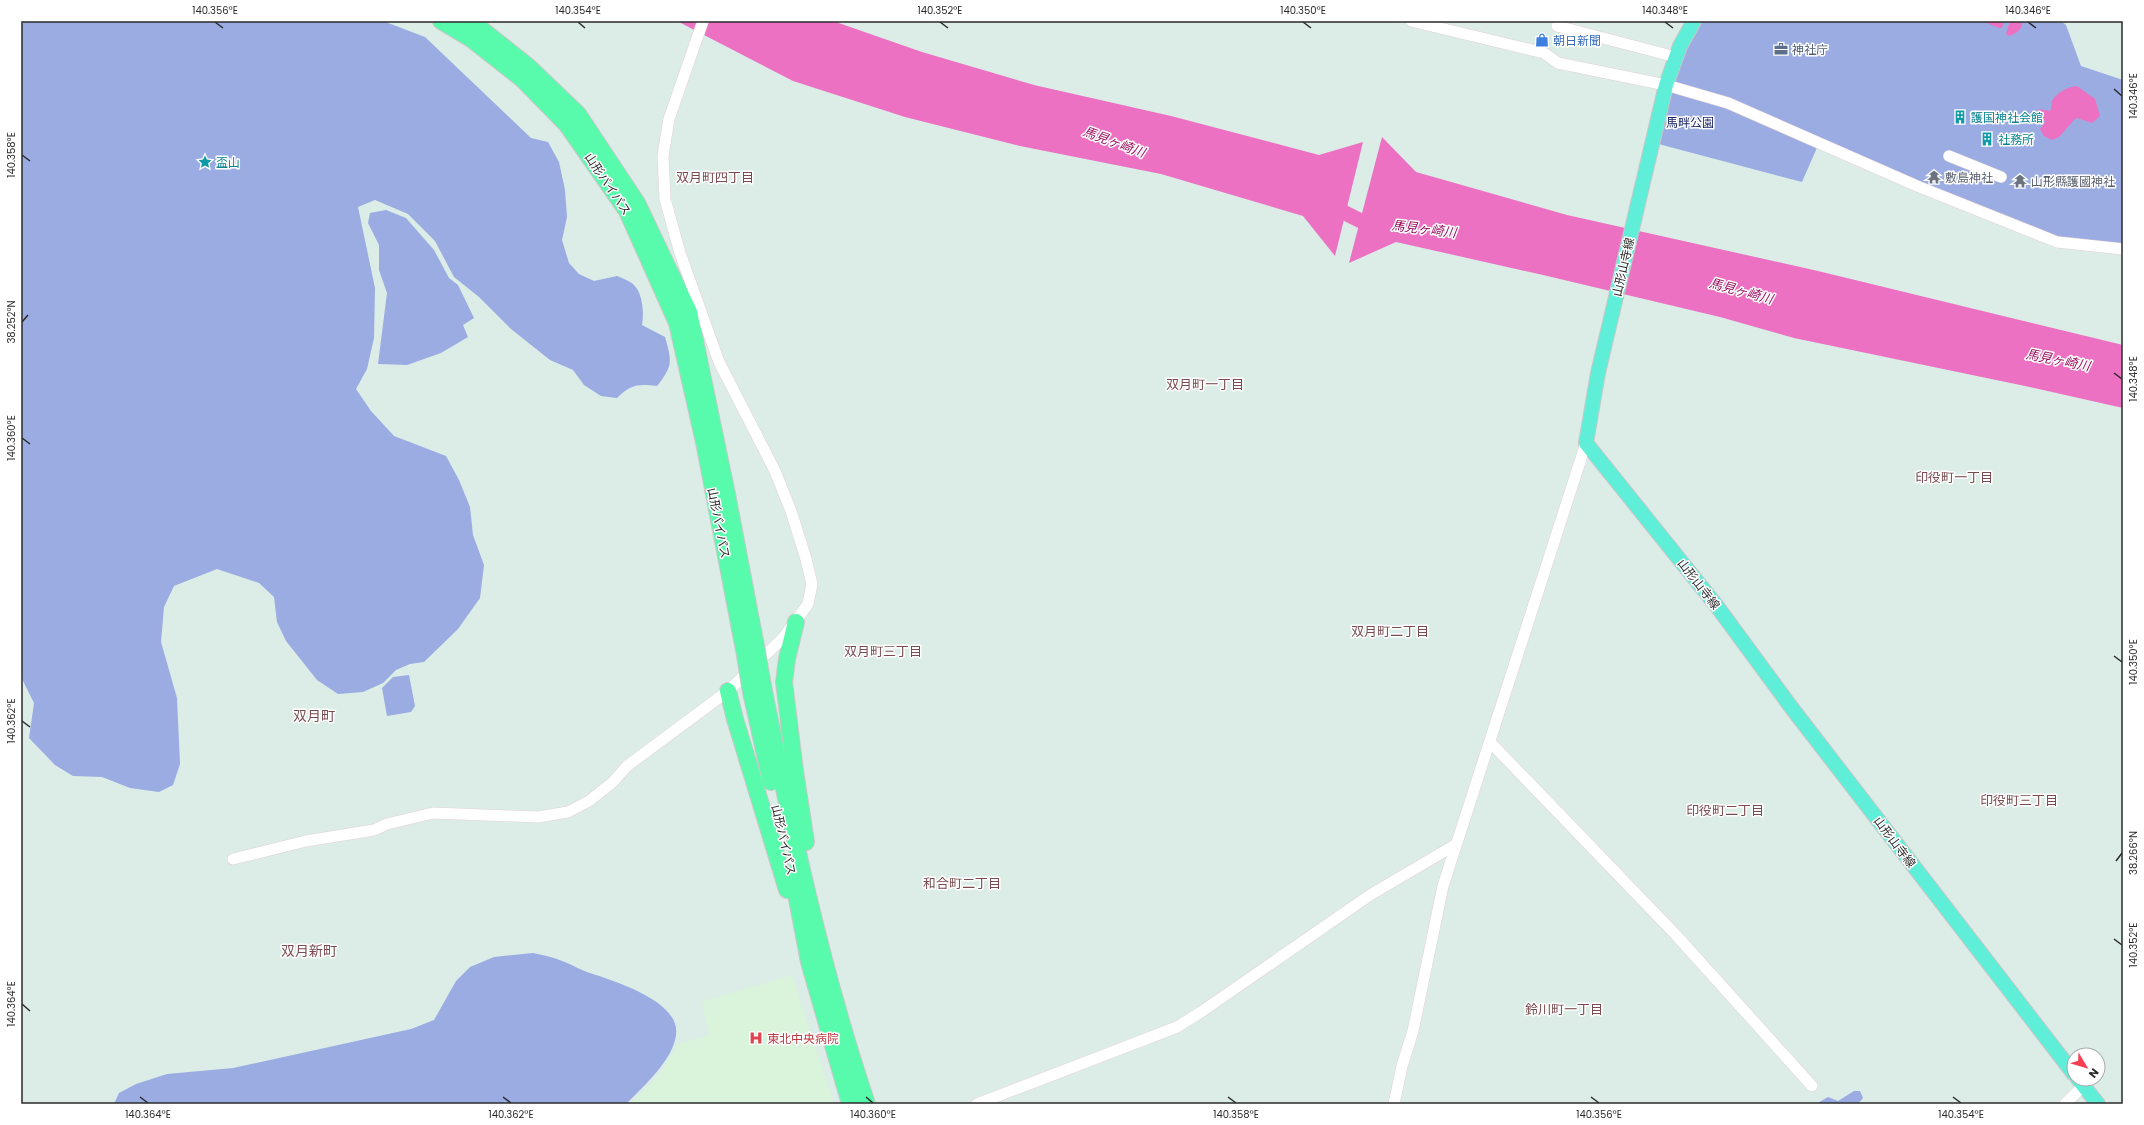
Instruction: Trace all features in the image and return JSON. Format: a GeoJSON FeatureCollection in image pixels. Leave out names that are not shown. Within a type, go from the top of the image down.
{"type":"FeatureCollection","features":[{"type":"Feature","properties":{"kind":"highway","name":"山形バイパス"},"geometry":{"type":"LineString","coordinates":[[441,21],[471,39],[522,79],[568,125],[627,211],[677,323],[750,650]]}},
{"type":"Feature","properties":{"kind":"highway","name":"山形バイパス"},"geometry":{"type":"LineString","coordinates":[[467,21],[480,28],[529,67],[578,114],[637,203],[689,312],[727,494],[757,689],[815,959],[850,1104]]}},
{"type":"Feature","properties":{"kind":"highway"},"geometry":{"type":"LineString","coordinates":[[796,622],[787,660],[784,682],[815,959]]}},
{"type":"Feature","properties":{"kind":"highway"},"geometry":{"type":"LineString","coordinates":[[728,690],[735,719],[815,959]]}},
{"type":"Feature","properties":{"kind":"highway","name":"山形バイパス"},"geometry":{"type":"LineString","coordinates":[[815,959],[847,1044],[867,1104]]}},
{"type":"Feature","properties":{"kind":"main road","name":"山形山寺線"},"geometry":{"type":"LineString","coordinates":[[1694,21],[1676,57],[1666,85],[1651,142],[1598,373],[1586,442],[1716,605],[1791,707],[2066,1064]]}},
{"type":"Feature","properties":{"kind":"main road"},"geometry":{"type":"LineString","coordinates":[[2083,1087],[2098,1104]]}},
{"type":"Feature","properties":{"kind":"street"},"geometry":{"type":"LineString","coordinates":[[233,859],[306,841],[374,830],[387,824],[434,813],[538,817],[568,812],[589,801],[613,782],[627,766],[728,690],[782,638],[796,622],[808,604],[812,584],[791,511],[775,471],[719,362],[680,253],[665,199],[663,156],[669,118],[703,21]]}},
{"type":"Feature","properties":{"kind":"street"},"geometry":{"type":"LineString","coordinates":[[1411,21],[1544,53],[1558,63],[1666,85],[1728,103],[1918,186],[2057,242],[2123,249]]}},
{"type":"Feature","properties":{"kind":"street"},"geometry":{"type":"LineString","coordinates":[[1557,26],[1676,57]]}},
{"type":"Feature","properties":{"kind":"street"},"geometry":{"type":"LineString","coordinates":[[1949,156],[2001,177]]}},
{"type":"Feature","properties":{"kind":"street"},"geometry":{"type":"LineString","coordinates":[[1394,1104],[1402,1066],[1413,1031],[1443,886],[1586,442]]}},
{"type":"Feature","properties":{"kind":"street"},"geometry":{"type":"LineString","coordinates":[[1490,742],[1676,935],[1812,1086]]}},
{"type":"Feature","properties":{"kind":"street"},"geometry":{"type":"LineString","coordinates":[[977,1104],[1176,1027],[1201,1012],[1370,895],[1455,845]]}},
{"type":"Feature","properties":{"kind":"street"},"geometry":{"type":"LineString","coordinates":[[2065,1104],[2077,1087]]}},
{"type":"Feature","properties":{"kind":"shaded area","name":"東北中央病院"},"geometry":{"type":"Polygon","coordinates":[[[792,975],[834,1104],[631,1104],[661,1072],[678,1044],[710,1035],[701,1002],[792,975]]]}},
{"type":"Feature","properties":{"kind":"green space"},"geometry":{"type":"Polygon","coordinates":[[[21,21],[383,21],[425,37],[531,138],[548,142],[559,162],[565,190],[567,217],[562,240],[569,263],[579,274],[594,281],[617,276],[634,285],[641,298],[643,315],[642,325],[665,337],[669,352],[670,363],[666,373],[657,386],[635,386],[626,390],[617,398],[601,396],[584,385],[573,370],[550,360],[511,329],[479,297],[454,277],[435,241],[408,214],[375,200],[358,207],[375,288],[374,338],[367,369],[356,389],[371,411],[394,436],[446,456],[459,480],[470,507],[473,535],[484,565],[480,598],[458,629],[424,662],[410,664],[396,670],[383,683],[363,692],[338,694],[317,680],[286,641],[277,622],[274,597],[259,583],[217,569],[174,586],[164,607],[161,642],[177,698],[180,764],[173,785],[159,792],[130,788],[102,777],[73,776],[55,765],[29,738],[34,703],[21,677],[21,21]]]}},
{"type":"Feature","properties":{"kind":"green space","name":"馬畔公園"},"geometry":{"type":"Polygon","coordinates":[[[1695,21],[2061,21],[2066,25],[2081,66],[2123,80],[2123,247],[2058,239],[1819,143],[1802,182],[1651,142],[1695,21]]]}},
{"type":"Feature","properties":{"kind":"green space"},"geometry":{"type":"Polygon","coordinates":[[[386,210],[406,218],[434,250],[449,278],[458,285],[474,318],[463,325],[468,337],[441,353],[407,365],[378,364],[387,293],[379,270],[379,245],[368,223],[370,213],[386,210]]]}},
{"type":"Feature","properties":{"kind":"green space"},"geometry":{"type":"Polygon","coordinates":[[[409,675],[415,706],[411,712],[387,716],[382,688],[393,677],[409,675]]]}},
{"type":"Feature","properties":{"kind":"green space"},"geometry":{"type":"Polygon","coordinates":[[[533,953],[548,956],[631,988],[658,1003],[669,1013],[675,1023],[676,1035],[674,1044],[669,1054],[656,1072],[641,1090],[626,1104],[114,1104],[119,1093],[136,1084],[167,1074],[233,1068],[411,1029],[434,1020],[456,981],[470,967],[494,957],[533,953]]]}},
{"type":"Feature","properties":{"kind":"green space"},"geometry":{"type":"Polygon","coordinates":[[[1854,1091],[1860,1091],[1863,1098],[1858,1104],[1816,1104],[1828,1097],[1838,1101],[1854,1091]]]}},
{"type":"Feature","properties":{"kind":"water"},"geometry":{"type":"Polygon","coordinates":[[[677,21],[833,21],[922,52],[1034,85],[1171,116],[1319,155],[1363,142],[1335,256],[1303,216],[1161,174],[1020,146],[905,117],[793,81],[677,21]]]}},
{"type":"Feature","properties":{"kind":"water"},"geometry":{"type":"Polygon","coordinates":[[[1982,21],[2004,21],[2002,28],[1999,28],[1982,21]]]}},
{"type":"Feature","properties":{"kind":"water"},"geometry":{"type":"Polygon","coordinates":[[[2010,21],[2022,21],[2022,24],[2018,31],[2009,36],[2006,34],[2010,21]]]}},
{"type":"Feature","properties":{"kind":"water"},"geometry":{"type":"Polygon","coordinates":[[[2077,86],[2095,99],[2100,116],[2092,123],[2077,118],[2059,137],[2052,140],[2044,136],[2040,129],[2045,122],[2043,118],[2036,115],[2039,109],[2050,111],[2052,101],[2057,95],[2066,89],[2077,86]]]}},
{"type":"Feature","properties":{"kind":"water"},"geometry":{"type":"Polygon","coordinates":[[[1382,137],[1416,172],[1567,215],[1818,271],[2123,345],[2123,408],[1794,338],[1720,317],[1396,242],[1349,263],[1382,137]]]}},
{"type":"Feature","properties":{"kind":"waterway","name":"馬見ヶ崎川"},"geometry":{"type":"LineString","coordinates":[[1327,204],[1361,221],[1381,225]]}},
{"type":"Feature","properties":{"kind":"place","name":"朝日新聞"},"geometry":{"type":"Point","coordinates":[1542,40]}},
{"type":"Feature","properties":{"kind":"place","name":"神社庁"},"geometry":{"type":"Point","coordinates":[1781,49]}},
{"type":"Feature","properties":{"kind":"place","name":"護国神社会館"},"geometry":{"type":"Point","coordinates":[1960,117]}},
{"type":"Feature","properties":{"kind":"place","name":"社務所"},"geometry":{"type":"Point","coordinates":[1987,139]}},
{"type":"Feature","properties":{"kind":"place","name":"盃山"},"geometry":{"type":"Point","coordinates":[205,162]}},
{"type":"Feature","properties":{"kind":"place","name":"敷島神社"},"geometry":{"type":"Point","coordinates":[1934,177]}},
{"type":"Feature","properties":{"kind":"place","name":"山形縣護國神社"},"geometry":{"type":"Point","coordinates":[2020,181]}},
{"type":"Feature","properties":{"kind":"place","name":"東北中央病院"},"geometry":{"type":"Point","coordinates":[756,1038]}},
{"type":"Feature","properties":{"kind":"district","name":"双月町四丁目"},"geometry":{"type":"Point","coordinates":[715,177]}},
{"type":"Feature","properties":{"kind":"district","name":"双月町一丁目"},"geometry":{"type":"Point","coordinates":[1205,384]}},
{"type":"Feature","properties":{"kind":"district","name":"印役町一丁目"},"geometry":{"type":"Point","coordinates":[1954,477]}},
{"type":"Feature","properties":{"kind":"district","name":"双月町二丁目"},"geometry":{"type":"Point","coordinates":[1390,631]}},
{"type":"Feature","properties":{"kind":"district","name":"双月町三丁目"},"geometry":{"type":"Point","coordinates":[883,651]}},
{"type":"Feature","properties":{"kind":"district","name":"双月町"},"geometry":{"type":"Point","coordinates":[314,716]}},
{"type":"Feature","properties":{"kind":"district","name":"印役町三丁目"},"geometry":{"type":"Point","coordinates":[2019,800]}},
{"type":"Feature","properties":{"kind":"district","name":"印役町二丁目"},"geometry":{"type":"Point","coordinates":[1725,810]}},
{"type":"Feature","properties":{"kind":"district","name":"和合町二丁目"},"geometry":{"type":"Point","coordinates":[962,883]}},
{"type":"Feature","properties":{"kind":"district","name":"双月新町"},"geometry":{"type":"Point","coordinates":[309,951]}},
{"type":"Feature","properties":{"kind":"district","name":"鈴川町一丁目"},"geometry":{"type":"Point","coordinates":[1564,1009]}}]}
